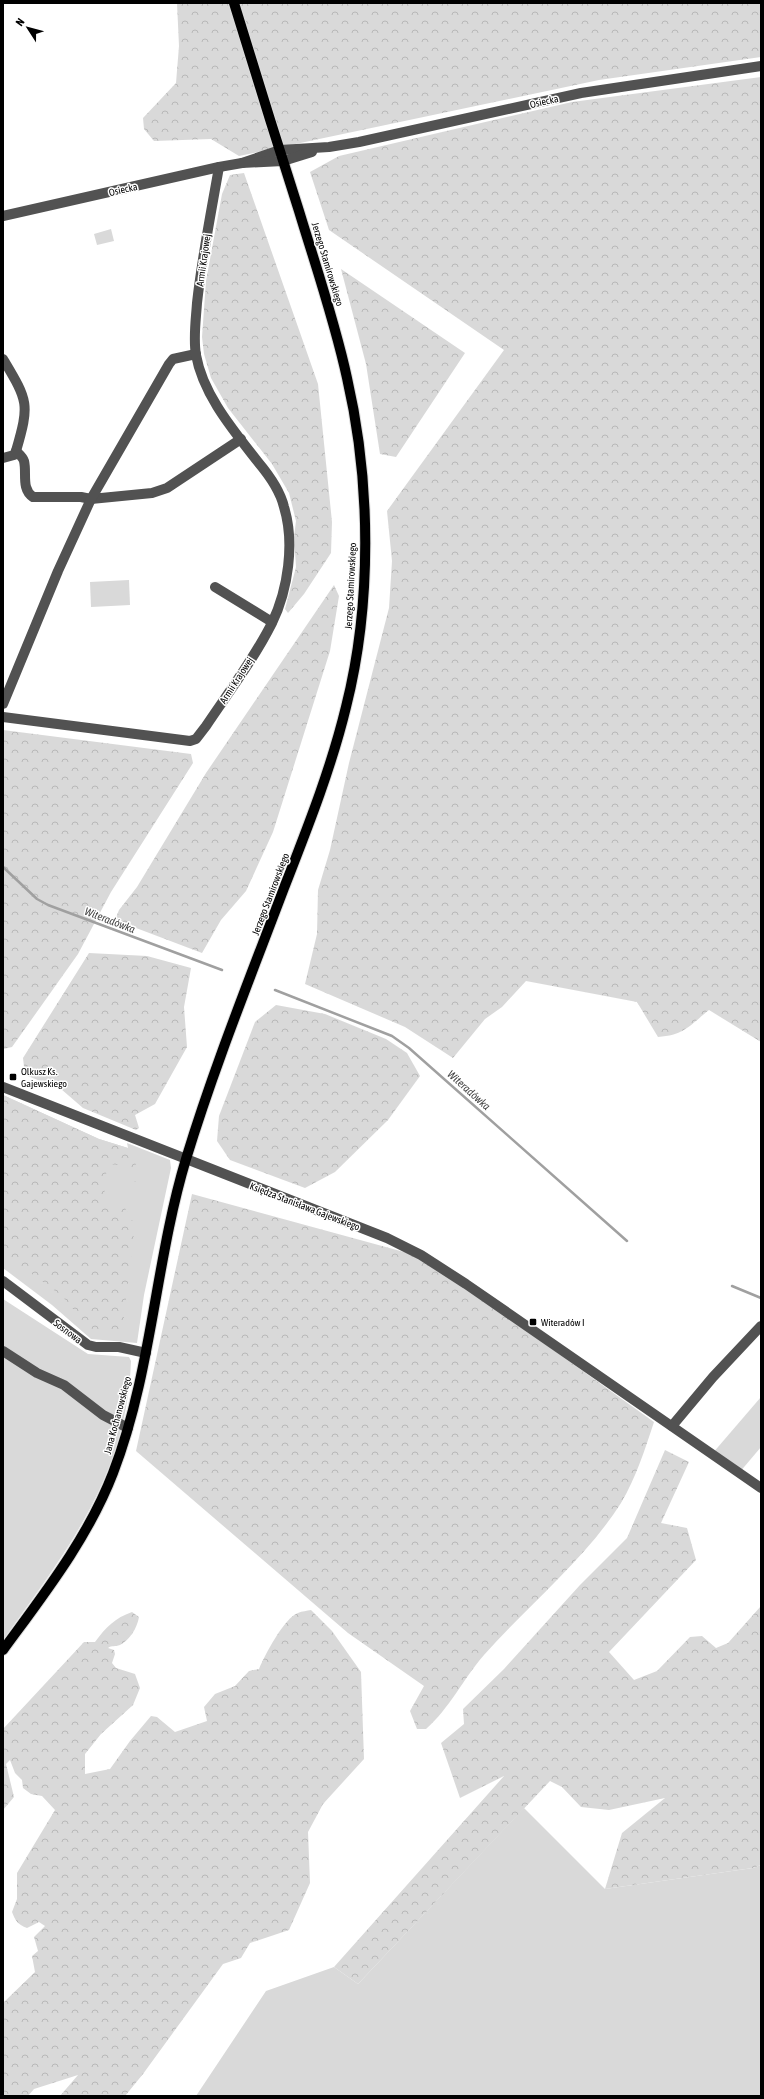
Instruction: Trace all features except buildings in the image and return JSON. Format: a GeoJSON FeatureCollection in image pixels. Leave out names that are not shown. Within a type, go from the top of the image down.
{"type":"FeatureCollection","features":[{"type":"Feature","properties":{"kind":"main road","name":"Jerzego Stamirowskiego"},"geometry":{"type":"LineString","coordinates":[[186,1159],[203,1104],[319,797],[333,756],[347,704],[356,658],[363,601],[365,525],[360,456],[349,383],[334,325],[234,3]]}},
{"type":"Feature","properties":{"kind":"main road","name":"Jana Kochanowskiego"},"geometry":{"type":"LineString","coordinates":[[3,1650],[69,1556],[87,1527],[113,1473],[128,1428],[146,1353],[169,1222],[186,1159]]}},
{"type":"Feature","properties":{"kind":"street","name":"Osiecka"},"geometry":{"type":"LineString","coordinates":[[242,163],[280,150],[329,147],[359,142],[581,93],[761,66]]}},
{"type":"Feature","properties":{"kind":"street","name":"Osiecka"},"geometry":{"type":"LineString","coordinates":[[3,216],[219,167],[242,163],[283,160],[329,147]]}},
{"type":"Feature","properties":{"kind":"street","name":"Armii Krajowej"},"geometry":{"type":"LineString","coordinates":[[3,717],[190,741],[196,739],[206,726],[272,622],[283,590],[286,573],[289,543],[287,516],[284,505],[274,485],[222,413],[204,380],[196,354],[196,313],[201,260],[219,167]]}},
{"type":"Feature","properties":{"kind":"street"},"geometry":{"type":"LineString","coordinates":[[3,704],[58,572],[91,499],[169,364],[173,359],[196,354]]}},
{"type":"Feature","properties":{"kind":"street"},"geometry":{"type":"LineString","coordinates":[[3,359],[17,382],[26,406],[25,419],[16,451],[14,455],[3,458]]}},
{"type":"Feature","properties":{"kind":"street"},"geometry":{"type":"LineString","coordinates":[[16,451],[24,459],[26,488],[28,494],[33,497],[81,497],[91,499],[152,493],[167,488],[241,440]]}},
{"type":"Feature","properties":{"kind":"street"},"geometry":{"type":"LineString","coordinates":[[215,587],[272,622]]}},
{"type":"Feature","properties":{"kind":"street","name":"Księdza Stanisława Gajewskiego"},"geometry":{"type":"LineString","coordinates":[[3,1087],[387,1238],[421,1255],[466,1284],[761,1488]]}},
{"type":"Feature","properties":{"kind":"street","name":"Sosnowa"},"geometry":{"type":"LineString","coordinates":[[3,1281],[88,1345],[96,1347],[119,1347],[146,1353]]}},
{"type":"Feature","properties":{"kind":"street"},"geometry":{"type":"LineString","coordinates":[[672,1426],[712,1377],[761,1326]]}},
{"type":"Feature","properties":{"kind":"street"},"geometry":{"type":"LineString","coordinates":[[3,1351],[37,1373],[64,1385],[103,1415],[128,1428]]}},
{"type":"Feature","properties":{"kind":"green space"},"geometry":{"type":"Polygon","coordinates":[[[177,3],[761,3],[761,57],[599,80],[239,156],[211,139],[154,141],[144,129],[143,118],[176,83],[179,46],[177,3]]]}},
{"type":"Feature","properties":{"kind":"green space"},"geometry":{"type":"Polygon","coordinates":[[[761,77],[761,1042],[709,1010],[692,1025],[681,1032],[658,1037],[637,1002],[526,981],[502,1007],[485,1019],[453,1058],[405,1027],[305,984],[317,934],[318,890],[330,850],[349,763],[389,608],[392,561],[387,511],[504,350],[329,230],[310,172],[339,156],[572,102],[761,77]]]}},
{"type":"Feature","properties":{"kind":"green space"},"geometry":{"type":"Polygon","coordinates":[[[244,173],[318,384],[332,522],[331,553],[304,594],[288,613],[285,609],[296,567],[294,537],[296,521],[289,493],[272,464],[228,408],[211,378],[204,354],[202,337],[206,281],[222,194],[230,175],[244,173]]]}},
{"type":"Feature","properties":{"kind":"green space"},"geometry":{"type":"Polygon","coordinates":[[[111,229],[114,241],[97,245],[94,234],[111,229]]]}},
{"type":"Feature","properties":{"kind":"green space"},"geometry":{"type":"Polygon","coordinates":[[[341,269],[465,353],[396,457],[380,454],[366,364],[341,269]]]}},
{"type":"Feature","properties":{"kind":"green space"},"geometry":{"type":"Polygon","coordinates":[[[129,580],[130,605],[91,607],[90,582],[129,580]]]}},
{"type":"Feature","properties":{"kind":"green space"},"geometry":{"type":"Polygon","coordinates":[[[334,585],[339,596],[330,651],[273,832],[246,891],[221,920],[202,953],[115,920],[119,910],[137,887],[206,773],[334,585]]]}},
{"type":"Feature","properties":{"kind":"green space"},"geometry":{"type":"Polygon","coordinates":[[[3,730],[191,754],[193,763],[111,892],[78,954],[12,1047],[3,1049],[3,730]]]}},
{"type":"Feature","properties":{"kind":"green space"},"geometry":{"type":"Polygon","coordinates":[[[89,953],[147,956],[191,968],[184,1007],[187,1047],[155,1104],[135,1115],[139,1128],[136,1130],[83,1108],[61,1089],[25,1075],[23,1058],[89,953]]]}},
{"type":"Feature","properties":{"kind":"green space"},"geometry":{"type":"Polygon","coordinates":[[[276,1005],[325,1014],[386,1039],[407,1053],[420,1076],[388,1120],[335,1172],[305,1188],[230,1160],[217,1141],[219,1116],[255,1022],[276,1005]]]}},
{"type":"Feature","properties":{"kind":"green space"},"geometry":{"type":"Polygon","coordinates":[[[3,1095],[99,1139],[128,1148],[127,1143],[170,1160],[171,1168],[144,1295],[137,1343],[91,1339],[52,1305],[3,1268],[3,1095]]]}},
{"type":"Feature","properties":{"kind":"green space"},"geometry":{"type":"Polygon","coordinates":[[[3,1095],[99,1139],[128,1148],[141,1175],[137,1182],[130,1181],[131,1166],[107,1164],[104,1198],[117,1207],[125,1208],[135,1225],[123,1325],[114,1334],[103,1333],[88,1326],[59,1294],[3,1254],[3,1095]]]}},
{"type":"Feature","properties":{"kind":"green space"},"geometry":{"type":"Polygon","coordinates":[[[192,1194],[415,1255],[464,1286],[654,1422],[631,1484],[621,1503],[606,1524],[556,1582],[501,1636],[476,1664],[449,1703],[435,1721],[426,1729],[417,1729],[410,1711],[424,1686],[348,1633],[136,1451],[192,1194]]]}},
{"type":"Feature","properties":{"kind":"green space"},"geometry":{"type":"Polygon","coordinates":[[[3,1299],[88,1354],[129,1357],[131,1361],[127,1402],[118,1440],[105,1476],[89,1510],[70,1543],[3,1640],[3,1299]]]}},
{"type":"Feature","properties":{"kind":"green space"},"geometry":{"type":"Polygon","coordinates":[[[761,1397],[761,1447],[739,1473],[712,1454],[761,1397]]]}},
{"type":"Feature","properties":{"kind":"green space"},"geometry":{"type":"Polygon","coordinates":[[[665,1450],[689,1462],[661,1523],[687,1528],[696,1560],[609,1652],[634,1680],[657,1671],[690,1637],[702,1636],[716,1648],[728,1643],[761,1606],[761,1865],[753,1868],[605,1889],[622,1833],[665,1798],[609,1810],[581,1807],[562,1787],[550,1781],[358,1984],[334,1967],[504,1776],[460,1798],[441,1743],[464,1724],[463,1709],[504,1669],[580,1585],[627,1538],[665,1450]]]}},
{"type":"Feature","properties":{"kind":"green space"},"geometry":{"type":"Polygon","coordinates":[[[311,1610],[332,1631],[361,1672],[364,1759],[323,1804],[308,1832],[310,1883],[289,1930],[250,1943],[241,1958],[223,1964],[143,2074],[125,2096],[60,2096],[78,2075],[34,2089],[28,2096],[3,2096],[3,2003],[35,1972],[32,1956],[38,1951],[34,1937],[45,1926],[39,1922],[27,1928],[19,1924],[14,1917],[12,1912],[17,1899],[17,1873],[55,1810],[42,1796],[31,1794],[23,1788],[22,1780],[15,1773],[10,1760],[6,1764],[14,1797],[3,1810],[3,1729],[84,1642],[95,1642],[111,1624],[132,1612],[139,1617],[137,1625],[132,1633],[124,1643],[108,1648],[114,1650],[115,1654],[112,1663],[116,1668],[135,1674],[140,1688],[133,1705],[101,1734],[85,1754],[85,1774],[110,1769],[130,1741],[151,1716],[157,1717],[175,1732],[207,1721],[204,1707],[215,1694],[235,1686],[249,1671],[259,1669],[270,1646],[287,1622],[298,1613],[311,1610]]]}},
{"type":"Feature","properties":{"kind":"green space"},"geometry":{"type":"Polygon","coordinates":[[[524,1808],[605,1889],[753,1868],[761,1865],[761,2096],[196,2096],[266,1991],[334,1967],[358,1984],[524,1808]]]}},
{"type":"Feature","properties":{"kind":"waterway","name":"Witeradówka"},"geometry":{"type":"LineString","coordinates":[[3,867],[37,899],[48,905],[222,970]]}},
{"type":"Feature","properties":{"kind":"waterway","name":"Witeradówka"},"geometry":{"type":"LineString","coordinates":[[275,990],[392,1036],[409,1048],[627,1241]]}},
{"type":"Feature","properties":{"kind":"waterway","name":"Witeradówka"},"geometry":{"type":"LineString","coordinates":[[732,1286],[761,1298]]}},
{"type":"Feature","properties":{"kind":"place","name":"Olkusz Ks. Gajewskiego"},"geometry":{"type":"Point","coordinates":[13,1077]}},
{"type":"Feature","properties":{"kind":"place","name":"Witeradów I"},"geometry":{"type":"Point","coordinates":[533,1322]}}]}
